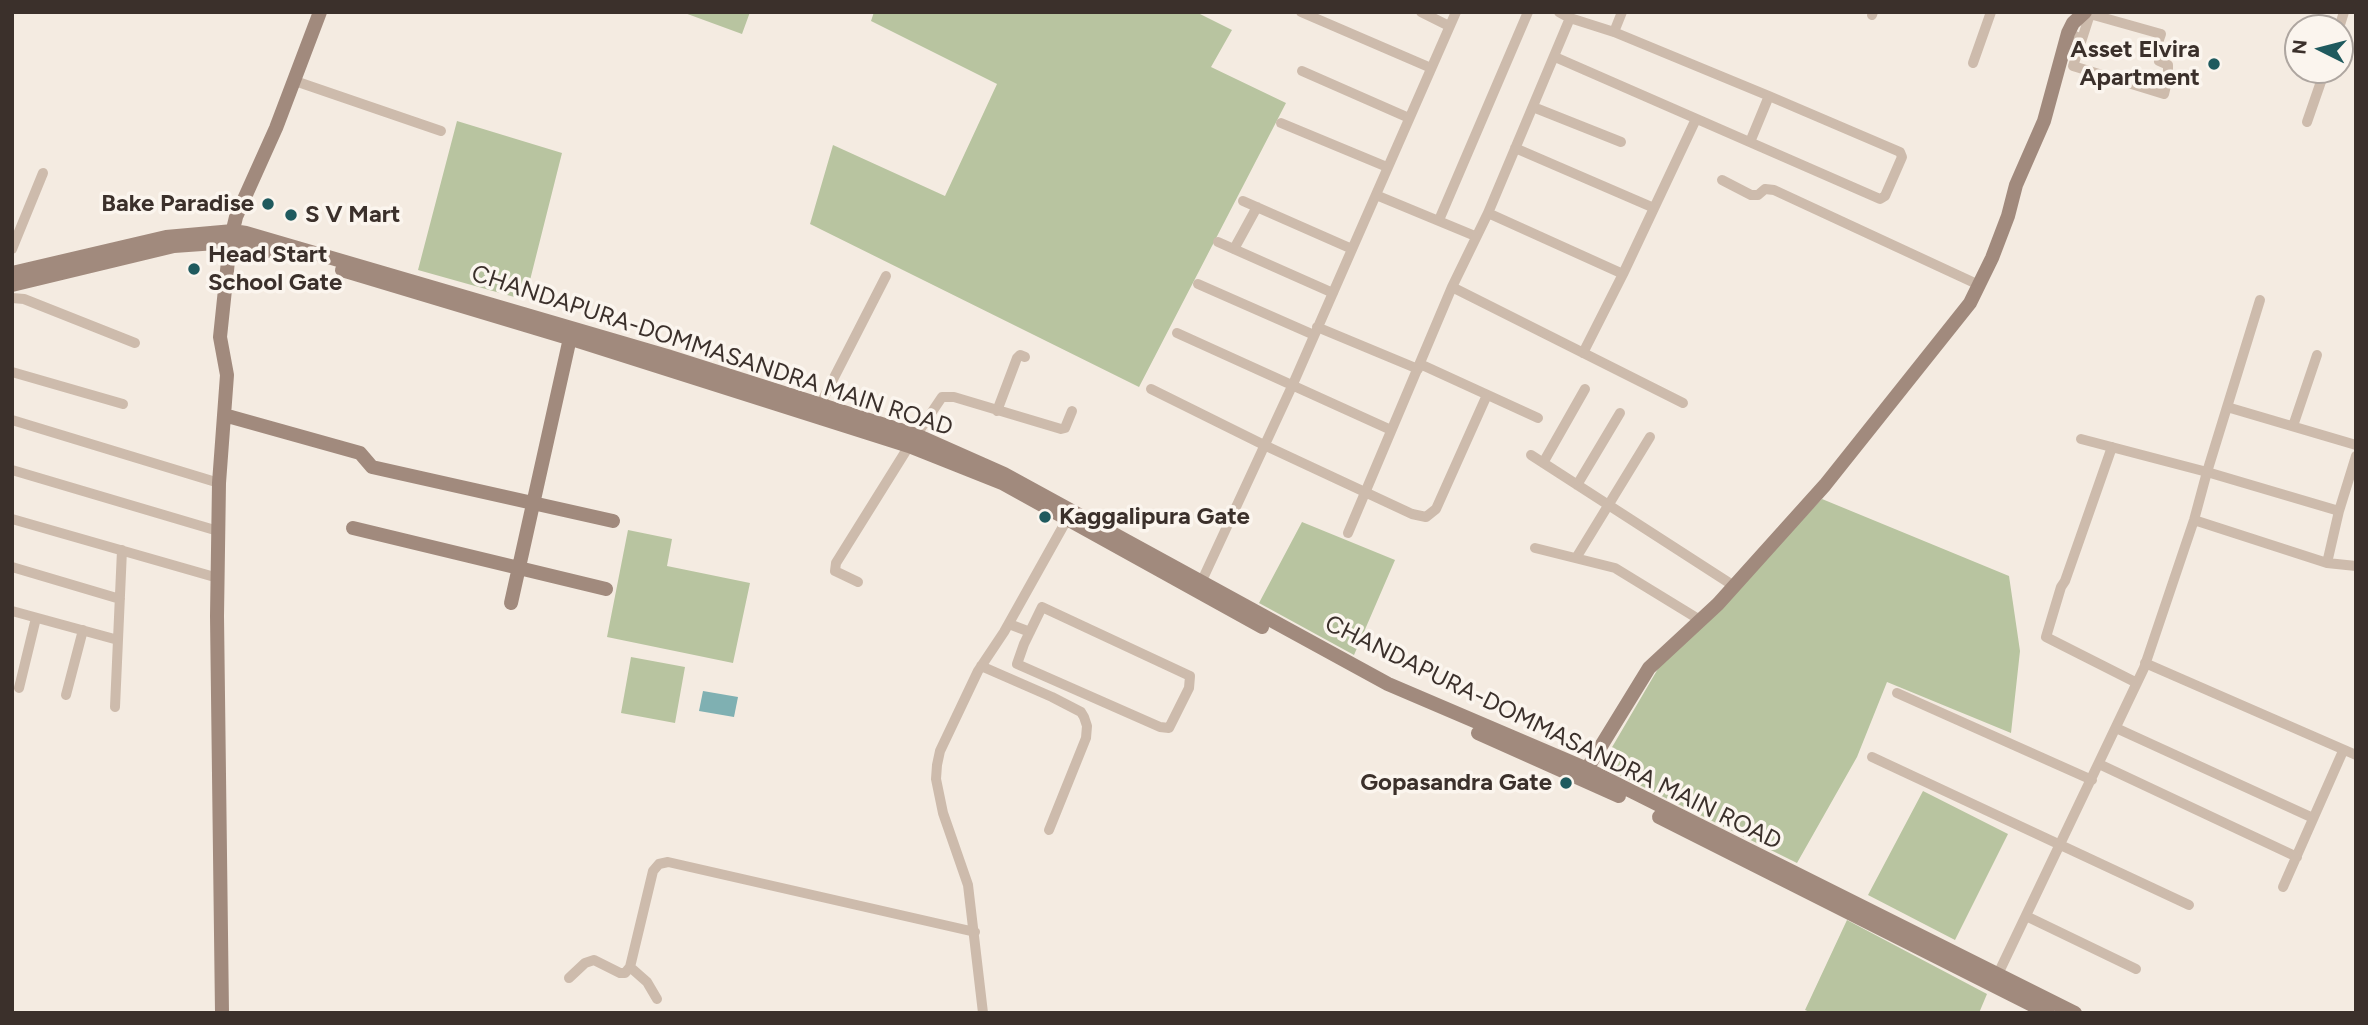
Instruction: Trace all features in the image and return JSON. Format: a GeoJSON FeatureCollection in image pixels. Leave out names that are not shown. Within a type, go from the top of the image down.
{"type":"FeatureCollection","features":[{"type":"Feature","properties":{"kind":"main road"},"geometry":{"type":"LineString","coordinates":[[222,1013],[218,531],[227,374],[220,337],[231,237],[236,217],[276,128],[320,12]]}},
{"type":"Feature","properties":{"kind":"main road"},"geometry":{"type":"LineString","coordinates":[[1584,774],[1649,668],[1734,586],[1825,485],[1890,401],[1956,323],[1992,258],[2016,185],[2044,121],[2075,36],[2080,13]]}},
{"type":"Feature","properties":{"kind":"main road","name":"CHANDAPURA-DOMMASANDRA MAIN ROAD"},"geometry":{"type":"LineString","coordinates":[[12,273],[166,237],[231,237],[416,282],[820,405],[913,441],[1069,516],[1384,693],[1584,774],[2075,1013]]}},
{"type":"Feature","properties":{"kind":"main road","name":"CHANDAPURA-DOMMASANDRA MAIN ROAD"},"geometry":{"type":"LineString","coordinates":[[12,285],[174,246],[231,237],[913,441]]}},
{"type":"Feature","properties":{"kind":"main road"},"geometry":{"type":"LineString","coordinates":[[511,603],[570,338]]}},
{"type":"Feature","properties":{"kind":"main road"},"geometry":{"type":"LineString","coordinates":[[224,415],[360,453],[372,467],[613,521]]}},
{"type":"Feature","properties":{"kind":"main road"},"geometry":{"type":"LineString","coordinates":[[353,528],[606,589]]}},
{"type":"Feature","properties":{"kind":"main road","name":"CHANDAPURA-DOMMASANDRA MAIN ROAD"},"geometry":{"type":"LineString","coordinates":[[1584,774],[2048,1013]]}},
{"type":"Feature","properties":{"kind":"street"},"geometry":{"type":"LineString","coordinates":[[1301,12],[1431,68]]}},
{"type":"Feature","properties":{"kind":"street"},"geometry":{"type":"LineString","coordinates":[[1421,12],[1449,26]]}},
{"type":"Feature","properties":{"kind":"street"},"geometry":{"type":"LineString","coordinates":[[1199,588],[1293,384],[1456,12]]}},
{"type":"Feature","properties":{"kind":"street"},"geometry":{"type":"LineString","coordinates":[[1439,220],[1528,12]]}},
{"type":"Feature","properties":{"kind":"street"},"geometry":{"type":"LineString","coordinates":[[1555,57],[1880,199],[1885,196],[1902,157],[1900,152],[1769,96],[1559,12]]}},
{"type":"Feature","properties":{"kind":"street"},"geometry":{"type":"LineString","coordinates":[[1614,32],[1622,12]]}},
{"type":"Feature","properties":{"kind":"street"},"geometry":{"type":"LineString","coordinates":[[1973,63],[1991,12]]}},
{"type":"Feature","properties":{"kind":"street"},"geometry":{"type":"LineString","coordinates":[[2090,14],[2161,34],[2156,48],[2162,50],[2159,61],[2168,65],[2164,94],[2073,66],[2075,36],[2090,14]]}},
{"type":"Feature","properties":{"kind":"street"},"geometry":{"type":"LineString","coordinates":[[1348,533],[1451,287],[1488,213],[1570,18]]}},
{"type":"Feature","properties":{"kind":"street"},"geometry":{"type":"LineString","coordinates":[[1302,71],[1409,118]]}},
{"type":"Feature","properties":{"kind":"street"},"geometry":{"type":"LineString","coordinates":[[295,81],[441,131]]}},
{"type":"Feature","properties":{"kind":"street"},"geometry":{"type":"LineString","coordinates":[[2307,122],[2320,84]]}},
{"type":"Feature","properties":{"kind":"street"},"geometry":{"type":"LineString","coordinates":[[1750,142],[1769,96]]}},
{"type":"Feature","properties":{"kind":"street"},"geometry":{"type":"LineString","coordinates":[[1533,107],[1621,142]]}},
{"type":"Feature","properties":{"kind":"street"},"geometry":{"type":"LineString","coordinates":[[1583,352],[1696,119]]}},
{"type":"Feature","properties":{"kind":"street"},"geometry":{"type":"LineString","coordinates":[[1281,123],[1387,167]]}},
{"type":"Feature","properties":{"kind":"street"},"geometry":{"type":"LineString","coordinates":[[1515,148],[1654,208]]}},
{"type":"Feature","properties":{"kind":"street"},"geometry":{"type":"LineString","coordinates":[[12,249],[43,173]]}},
{"type":"Feature","properties":{"kind":"street"},"geometry":{"type":"LineString","coordinates":[[1722,180],[1751,195],[1758,195],[1765,189],[1774,190],[1979,285]]}},
{"type":"Feature","properties":{"kind":"street"},"geometry":{"type":"LineString","coordinates":[[1376,195],[1475,236]]}},
{"type":"Feature","properties":{"kind":"street"},"geometry":{"type":"LineString","coordinates":[[1243,201],[1352,249]]}},
{"type":"Feature","properties":{"kind":"street"},"geometry":{"type":"LineString","coordinates":[[1234,249],[1257,207]]}},
{"type":"Feature","properties":{"kind":"street"},"geometry":{"type":"LineString","coordinates":[[1488,213],[1623,274]]}},
{"type":"Feature","properties":{"kind":"street"},"geometry":{"type":"LineString","coordinates":[[1218,242],[1333,293]]}},
{"type":"Feature","properties":{"kind":"street"},"geometry":{"type":"LineString","coordinates":[[820,405],[886,276]]}},
{"type":"Feature","properties":{"kind":"street"},"geometry":{"type":"LineString","coordinates":[[1198,284],[1315,331],[1419,367],[1538,418]]}},
{"type":"Feature","properties":{"kind":"street"},"geometry":{"type":"LineString","coordinates":[[1451,287],[1683,403]]}},
{"type":"Feature","properties":{"kind":"street"},"geometry":{"type":"LineString","coordinates":[[12,298],[24,299],[135,343]]}},
{"type":"Feature","properties":{"kind":"street"},"geometry":{"type":"LineString","coordinates":[[1998,974],[2146,663],[2194,520],[2260,300]]}},
{"type":"Feature","properties":{"kind":"street"},"geometry":{"type":"LineString","coordinates":[[1177,333],[1391,429]]}},
{"type":"Feature","properties":{"kind":"street"},"geometry":{"type":"LineString","coordinates":[[997,411],[1017,358],[1020,355],[1025,357]]}},
{"type":"Feature","properties":{"kind":"street"},"geometry":{"type":"LineString","coordinates":[[2293,426],[2317,355]]}},
{"type":"Feature","properties":{"kind":"street"},"geometry":{"type":"LineString","coordinates":[[12,372],[122,404]]}},
{"type":"Feature","properties":{"kind":"street"},"geometry":{"type":"LineString","coordinates":[[1151,388],[1264,445],[1412,514],[1426,517],[1436,509],[1487,395]]}},
{"type":"Feature","properties":{"kind":"street"},"geometry":{"type":"LineString","coordinates":[[1543,463],[1585,389]]}},
{"type":"Feature","properties":{"kind":"street"},"geometry":{"type":"LineString","coordinates":[[858,582],[835,571],[835,568],[942,397],[954,397],[1061,429],[1065,428],[1072,411]]}},
{"type":"Feature","properties":{"kind":"street"},"geometry":{"type":"LineString","coordinates":[[2227,407],[2356,445]]}},
{"type":"Feature","properties":{"kind":"street"},"geometry":{"type":"LineString","coordinates":[[1577,485],[1620,413]]}},
{"type":"Feature","properties":{"kind":"street"},"geometry":{"type":"LineString","coordinates":[[12,420],[219,483]]}},
{"type":"Feature","properties":{"kind":"street"},"geometry":{"type":"LineString","coordinates":[[1576,558],[1650,437]]}},
{"type":"Feature","properties":{"kind":"street"},"geometry":{"type":"LineString","coordinates":[[2081,439],[2339,511]]}},
{"type":"Feature","properties":{"kind":"street"},"geometry":{"type":"LineString","coordinates":[[2112,447],[2060,587],[2046,637],[2137,682]]}},
{"type":"Feature","properties":{"kind":"street"},"geometry":{"type":"LineString","coordinates":[[1531,455],[1734,586]]}},
{"type":"Feature","properties":{"kind":"street"},"geometry":{"type":"LineString","coordinates":[[2327,563],[2356,456]]}},
{"type":"Feature","properties":{"kind":"street"},"geometry":{"type":"LineString","coordinates":[[12,470],[218,531]]}},
{"type":"Feature","properties":{"kind":"street"},"geometry":{"type":"LineString","coordinates":[[983,1013],[968,884],[943,813],[936,779],[940,751],[981,666],[1009,624],[1069,516]]}},
{"type":"Feature","properties":{"kind":"street"},"geometry":{"type":"LineString","coordinates":[[12,519],[218,578]]}},
{"type":"Feature","properties":{"kind":"street"},"geometry":{"type":"LineString","coordinates":[[2194,520],[2327,563],[2356,566]]}},
{"type":"Feature","properties":{"kind":"street"},"geometry":{"type":"LineString","coordinates":[[1535,548],[1615,568],[1700,620]]}},
{"type":"Feature","properties":{"kind":"street"},"geometry":{"type":"LineString","coordinates":[[115,707],[122,550]]}},
{"type":"Feature","properties":{"kind":"street"},"geometry":{"type":"LineString","coordinates":[[12,567],[120,599]]}},
{"type":"Feature","properties":{"kind":"street"},"geometry":{"type":"LineString","coordinates":[[1042,607],[1047,608],[1190,676],[1189,688],[1169,728],[1160,727],[1020,667],[1017,660],[1030,632],[1042,607]]}},
{"type":"Feature","properties":{"kind":"street"},"geometry":{"type":"LineString","coordinates":[[12,611],[118,640]]}},
{"type":"Feature","properties":{"kind":"street"},"geometry":{"type":"LineString","coordinates":[[19,688],[36,618]]}},
{"type":"Feature","properties":{"kind":"street"},"geometry":{"type":"LineString","coordinates":[[1009,624],[1030,632]]}},
{"type":"Feature","properties":{"kind":"street"},"geometry":{"type":"LineString","coordinates":[[66,695],[83,631]]}},
{"type":"Feature","properties":{"kind":"street"},"geometry":{"type":"LineString","coordinates":[[2146,663],[2356,755]]}},
{"type":"Feature","properties":{"kind":"street"},"geometry":{"type":"LineString","coordinates":[[981,666],[1052,697],[1081,712],[1084,717],[1087,726],[1086,738],[1049,830]]}},
{"type":"Feature","properties":{"kind":"street"},"geometry":{"type":"LineString","coordinates":[[1897,693],[2092,780]]}},
{"type":"Feature","properties":{"kind":"street"},"geometry":{"type":"LineString","coordinates":[[2116,728],[2314,818]]}},
{"type":"Feature","properties":{"kind":"street"},"geometry":{"type":"LineString","coordinates":[[2283,887],[2343,751]]}},
{"type":"Feature","properties":{"kind":"street"},"geometry":{"type":"LineString","coordinates":[[1872,757],[2189,905]]}},
{"type":"Feature","properties":{"kind":"street"},"geometry":{"type":"LineString","coordinates":[[2099,764],[2297,857]]}},
{"type":"Feature","properties":{"kind":"street"},"geometry":{"type":"LineString","coordinates":[[569,978],[585,963],[594,960],[620,973],[631,967],[653,871],[659,864],[668,862],[975,932]]}},
{"type":"Feature","properties":{"kind":"street"},"geometry":{"type":"LineString","coordinates":[[2026,916],[2136,969]]}},
{"type":"Feature","properties":{"kind":"street"},"geometry":{"type":"LineString","coordinates":[[631,967],[647,982],[657,999]]}},
{"type":"Feature","properties":{"kind":"green space"},"geometry":{"type":"Polygon","coordinates":[[[682,12],[750,12],[742,34],[682,12]]]}},
{"type":"Feature","properties":{"kind":"green space"},"geometry":{"type":"Polygon","coordinates":[[[874,12],[1196,12],[1232,30],[1211,67],[1286,103],[1139,387],[810,224],[833,145],[945,196],[997,84],[871,21],[874,12]]]}},
{"type":"Feature","properties":{"kind":"green space"},"geometry":{"type":"Polygon","coordinates":[[[457,121],[562,153],[525,300],[418,270],[457,121]]]}},
{"type":"Feature","properties":{"kind":"green space"},"geometry":{"type":"Polygon","coordinates":[[[1822,499],[2009,576],[2020,651],[2011,733],[1887,682],[1857,757],[1797,863],[1601,766],[1659,667],[1822,499]]]}},
{"type":"Feature","properties":{"kind":"green space"},"geometry":{"type":"Polygon","coordinates":[[[1302,522],[1395,560],[1354,655],[1259,603],[1302,522]]]}},
{"type":"Feature","properties":{"kind":"green space"},"geometry":{"type":"Polygon","coordinates":[[[628,530],[672,539],[667,566],[750,583],[733,663],[607,637],[628,530]]]}},
{"type":"Feature","properties":{"kind":"green space"},"geometry":{"type":"Polygon","coordinates":[[[631,657],[685,667],[675,723],[621,713],[631,657]]]}},
{"type":"Feature","properties":{"kind":"green space"},"geometry":{"type":"Polygon","coordinates":[[[1923,791],[2008,834],[1955,940],[1868,895],[1923,791]]]}},
{"type":"Feature","properties":{"kind":"green space"},"geometry":{"type":"Polygon","coordinates":[[[1847,920],[1987,994],[1979,1013],[1812,1013],[1805,1010],[1847,920]]]}},
{"type":"Feature","properties":{"kind":"water"},"geometry":{"type":"Polygon","coordinates":[[[703,691],[738,697],[734,717],[699,711],[703,691]]]}},
{"type":"Feature","properties":{"kind":"place","name":"Asset Elvira Apartment"},"geometry":{"type":"Point","coordinates":[2214,64]}},
{"type":"Feature","properties":{"kind":"place","name":"Bake Paradise"},"geometry":{"type":"Point","coordinates":[268,204]}},
{"type":"Feature","properties":{"kind":"place","name":"S V Mart"},"geometry":{"type":"Point","coordinates":[291,215]}},
{"type":"Feature","properties":{"kind":"place","name":"Head Start School Gate"},"geometry":{"type":"Point","coordinates":[194,269]}},
{"type":"Feature","properties":{"kind":"place","name":"Kaggalipura Gate"},"geometry":{"type":"Point","coordinates":[1045,517]}},
{"type":"Feature","properties":{"kind":"place","name":"Gopasandra Gate"},"geometry":{"type":"Point","coordinates":[1566,783]}}]}
